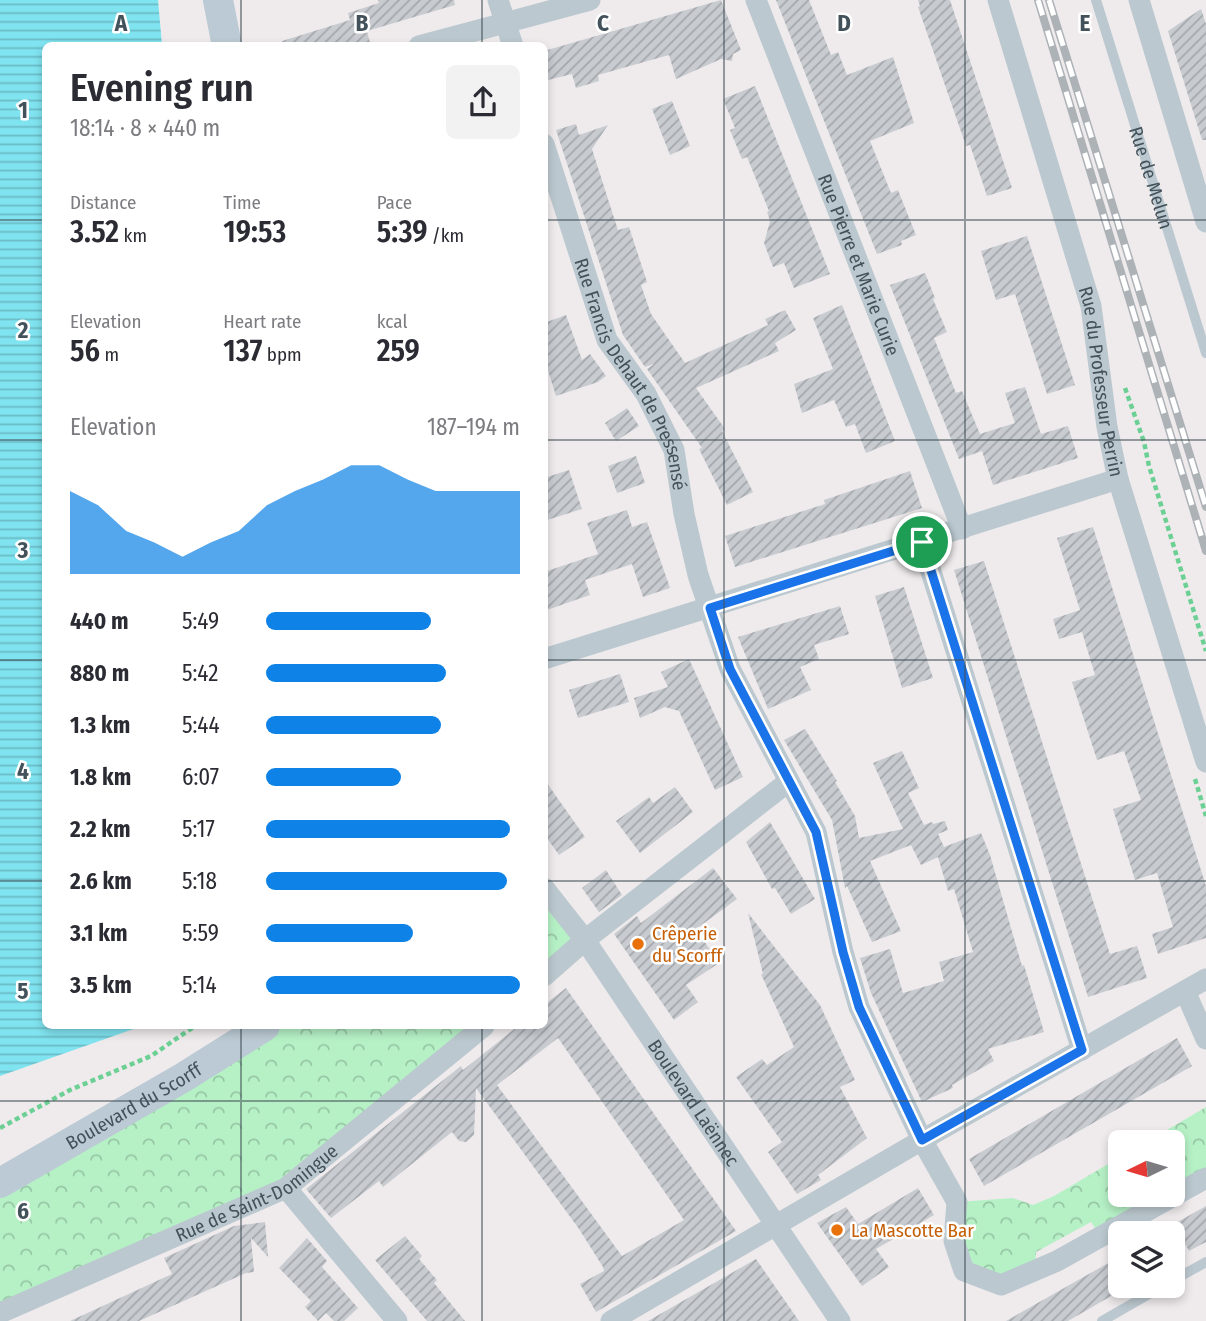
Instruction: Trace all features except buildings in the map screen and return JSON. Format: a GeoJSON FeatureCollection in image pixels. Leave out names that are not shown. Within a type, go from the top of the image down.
{"type":"FeatureCollection","features":[{"type":"Feature","properties":{"kind":"main road"},"geometry":{"type":"LineString","coordinates":[[218,0],[226,42]]}},
{"type":"Feature","properties":{"kind":"main road","name":"Boulevard du Scorff"},"geometry":{"type":"LineString","coordinates":[[0,1183],[184,1077],[260,1029]]}},
{"type":"Feature","properties":{"kind":"street"},"geometry":{"type":"LineString","coordinates":[[498,0],[512,42]]}},
{"type":"Feature","properties":{"kind":"street"},"geometry":{"type":"LineString","coordinates":[[434,42],[590,0]]}},
{"type":"Feature","properties":{"kind":"street","name":"Rue Pierre et Marie Curie"},"geometry":{"type":"LineString","coordinates":[[756,0],[962,529]]}},
{"type":"Feature","properties":{"kind":"street","name":"Rue du Professeur Perrin"},"geometry":{"type":"LineString","coordinates":[[998,0],[1091,306],[1107,426],[1118,479],[1206,762]]}},
{"type":"Feature","properties":{"kind":"street","name":"Rue de Melun"},"geometry":{"type":"LineString","coordinates":[[1139,0],[1206,222]]}},
{"type":"Feature","properties":{"kind":"street","name":"Rue Francis Dehaut de Pressensé"},"geometry":{"type":"LineString","coordinates":[[548,157],[607,341],[646,394],[674,450],[695,562],[730,669],[816,832],[843,952],[859,1007],[922,1140],[957,1202],[954,1241],[964,1271],[1001,1285],[1057,1261],[1206,1178]]}},
{"type":"Feature","properties":{"kind":"street"},"geometry":{"type":"LineString","coordinates":[[548,658],[1118,479]]}},
{"type":"Feature","properties":{"kind":"street"},"geometry":{"type":"LineString","coordinates":[[922,542],[1082,1050]]}},
{"type":"Feature","properties":{"kind":"street"},"geometry":{"type":"LineString","coordinates":[[548,972],[585,940],[788,782]]}},
{"type":"Feature","properties":{"kind":"street","name":"Boulevard Laënnec"},"geometry":{"type":"LineString","coordinates":[[548,893],[585,940],[839,1321]]}},
{"type":"Feature","properties":{"kind":"street"},"geometry":{"type":"LineString","coordinates":[[611,1321],[1206,979]]}},
{"type":"Feature","properties":{"kind":"street"},"geometry":{"type":"LineString","coordinates":[[1185,991],[1206,1039]]}},
{"type":"Feature","properties":{"kind":"street","name":"Rue de Saint-Domingue"},"geometry":{"type":"LineString","coordinates":[[0,1313],[286,1188],[480,1029]]}},
{"type":"Feature","properties":{"kind":"street"},"geometry":{"type":"LineString","coordinates":[[286,1188],[397,1321]]}},
{"type":"Feature","properties":{"kind":"lane","name":"Rue de Melun"},"geometry":{"type":"LineString","coordinates":[[1096,0],[1206,353]]}},
{"type":"Feature","properties":{"kind":"lane"},"geometry":{"type":"LineString","coordinates":[[1185,1274],[1206,1262]]}},
{"type":"Feature","properties":{"kind":"lane"},"geometry":{"type":"LineString","coordinates":[[1102,1321],[1142,1298]]}},
{"type":"Feature","properties":{"kind":"path"},"geometry":{"type":"LineString","coordinates":[[1144,442],[1206,651]]}},
{"type":"Feature","properties":{"kind":"path"},"geometry":{"type":"LineString","coordinates":[[0,1128],[70,1090],[151,1056],[191,1029]]}},
{"type":"Feature","properties":{"kind":"green space"},"geometry":{"type":"Polygon","coordinates":[[[548,893],[585,940],[548,972],[548,893]]]}},
{"type":"Feature","properties":{"kind":"green space"},"geometry":{"type":"Polygon","coordinates":[[[260,1029],[480,1029],[286,1188],[0,1313],[0,1183],[260,1029]]]}},
{"type":"Feature","properties":{"kind":"green space"},"geometry":{"type":"Polygon","coordinates":[[[1206,1107],[1206,1178],[1185,1190],[1185,1130],[1167,1130],[1206,1107]]]}},
{"type":"Feature","properties":{"kind":"green space"},"geometry":{"type":"Polygon","coordinates":[[[1108,1164],[1108,1208],[1153,1208],[1129,1221],[1108,1221],[1108,1233],[1101,1237],[1091,1222],[1036,1252],[1035,1271],[1001,1285],[964,1271],[957,1202],[1013,1198],[1033,1205],[1054,1196],[1108,1164]]]}},
{"type":"Feature","properties":{"kind":"water"},"geometry":{"type":"Polygon","coordinates":[[[0,0],[158,0],[162,42],[42,42],[42,1029],[133,1029],[0,1076],[0,0]]]}},
{"type":"Feature","properties":{"kind":"railway"},"geometry":{"type":"LineString","coordinates":[[1038,0],[1206,551]]}},
{"type":"Feature","properties":{"kind":"railway"},"geometry":{"type":"LineString","coordinates":[[1049,0],[1206,507]]}},
{"type":"Feature","properties":{"kind":"place","name":"Crêperie du Scorff"},"geometry":{"type":"Point","coordinates":[638,944]}},
{"type":"Feature","properties":{"kind":"place","name":"La Mascotte Bar"},"geometry":{"type":"Point","coordinates":[837,1230]}},
{"type":"Feature","properties":{"kind":"route"},"geometry":{"type":"LineString","coordinates":[[922,542],[1082,1050],[922,1140],[859,1007],[843,952],[816,832],[730,669],[710,608],[922,542]]}}]}
